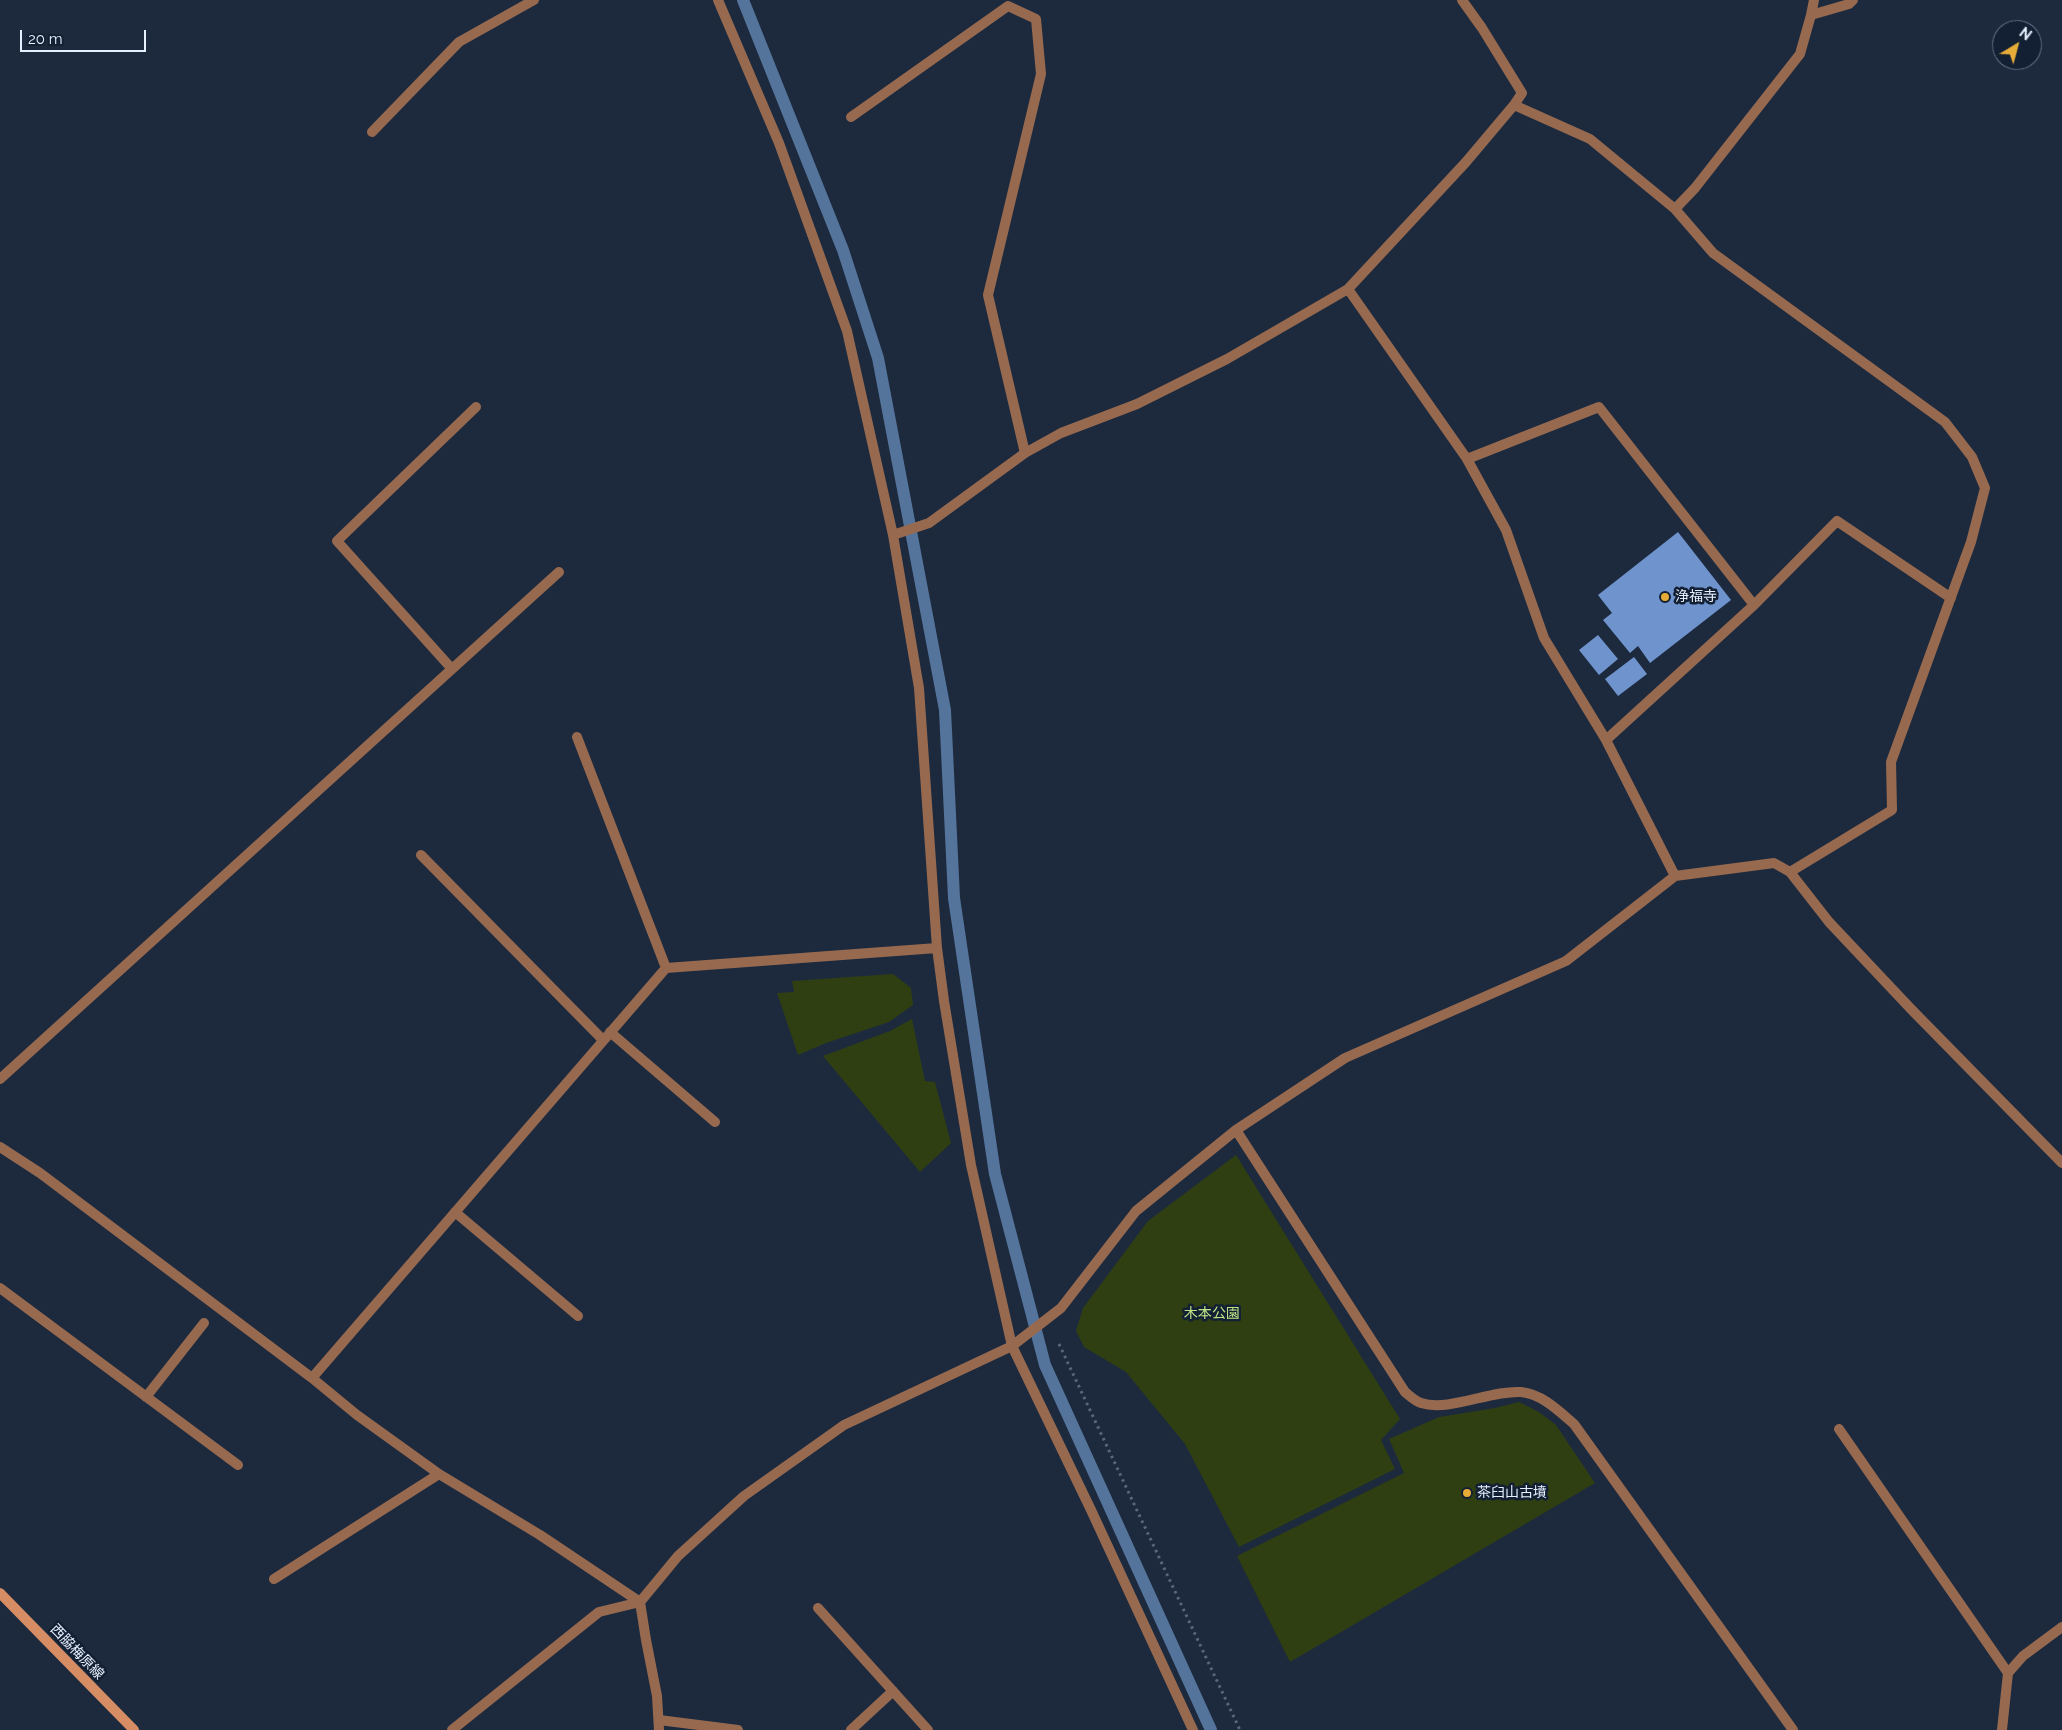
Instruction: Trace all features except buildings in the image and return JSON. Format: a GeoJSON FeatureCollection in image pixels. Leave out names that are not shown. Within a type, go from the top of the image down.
{"type":"FeatureCollection","features":[{"type":"Feature","properties":{"kind":"main road","name":"西脇梅原線"},"geometry":{"type":"LineString","coordinates":[[0,1593],[134,1730]]}},
{"type":"Feature","properties":{"kind":"street"},"geometry":{"type":"LineString","coordinates":[[372,132],[459,42],[534,0]]}},
{"type":"Feature","properties":{"kind":"street"},"geometry":{"type":"LineString","coordinates":[[718,0],[778,143],[847,331],[893,535],[919,688],[938,948],[944,1001],[971,1166],[1012,1346],[1091,1510],[1193,1730]]}},
{"type":"Feature","properties":{"kind":"street"},"geometry":{"type":"LineString","coordinates":[[893,535],[929,523],[1025,453],[1062,433],[1137,404],[1227,359],[1348,289],[1466,162],[1522,94],[1482,28],[1462,0]]}},
{"type":"Feature","properties":{"kind":"street"},"geometry":{"type":"LineString","coordinates":[[1675,209],[1695,188],[1800,54],[1814,0]]}},
{"type":"Feature","properties":{"kind":"street"},"geometry":{"type":"LineString","coordinates":[[1811,15],[1849,4],[1853,0]]}},
{"type":"Feature","properties":{"kind":"street"},"geometry":{"type":"LineString","coordinates":[[852,117],[1008,6],[1036,19],[1041,74],[988,295],[1025,453]]}},
{"type":"Feature","properties":{"kind":"street"},"geometry":{"type":"LineString","coordinates":[[1514,105],[1590,139],[1675,209],[1713,253],[1945,422],[1972,457],[1985,488],[1971,542],[1891,762],[1892,810],[1790,872]]}},
{"type":"Feature","properties":{"kind":"street"},"geometry":{"type":"LineString","coordinates":[[1348,289],[1467,460],[1506,530],[1544,638],[1606,740],[1675,876]]}},
{"type":"Feature","properties":{"kind":"street"},"geometry":{"type":"LineString","coordinates":[[452,669],[337,541],[476,407]]}},
{"type":"Feature","properties":{"kind":"street"},"geometry":{"type":"LineString","coordinates":[[1467,460],[1599,407],[1754,605]]}},
{"type":"Feature","properties":{"kind":"street"},"geometry":{"type":"LineString","coordinates":[[1606,740],[1754,605],[1837,521],[1951,598]]}},
{"type":"Feature","properties":{"kind":"street"},"geometry":{"type":"LineString","coordinates":[[0,1079],[559,572]]}},
{"type":"Feature","properties":{"kind":"street"},"geometry":{"type":"LineString","coordinates":[[577,737],[666,968]]}},
{"type":"Feature","properties":{"kind":"street"},"geometry":{"type":"LineString","coordinates":[[421,855],[607,1036],[716,1122]]}},
{"type":"Feature","properties":{"kind":"street"},"geometry":{"type":"LineString","coordinates":[[452,1730],[599,1612],[640,1602],[678,1556],[744,1496],[844,1425],[1012,1346],[1060,1308],[1136,1211],[1236,1130],[1344,1058],[1566,961],[1675,876],[1774,863],[1790,872],[1843,936],[2062,1163]]}},
{"type":"Feature","properties":{"kind":"street"},"geometry":{"type":"LineString","coordinates":[[312,1378],[666,968],[938,948]]}},
{"type":"Feature","properties":{"kind":"street"},"geometry":{"type":"LineString","coordinates":[[1236,1130],[1405,1392],[1419,1403],[1435,1405],[1522,1392],[1538,1397],[1555,1407],[1574,1424],[1793,1730]]}},
{"type":"Feature","properties":{"kind":"street"},"geometry":{"type":"LineString","coordinates":[[0,1147],[40,1173],[439,1474],[540,1535],[640,1602],[657,1696],[659,1725],[738,1730]]}},
{"type":"Feature","properties":{"kind":"street"},"geometry":{"type":"LineString","coordinates":[[454,1212],[578,1316]]}},
{"type":"Feature","properties":{"kind":"street"},"geometry":{"type":"LineString","coordinates":[[0,1288],[238,1465]]}},
{"type":"Feature","properties":{"kind":"street"},"geometry":{"type":"LineString","coordinates":[[146,1397],[204,1323]]}},
{"type":"Feature","properties":{"kind":"street"},"geometry":{"type":"LineString","coordinates":[[1839,1429],[2008,1673]]}},
{"type":"Feature","properties":{"kind":"street"},"geometry":{"type":"LineString","coordinates":[[274,1579],[439,1474]]}},
{"type":"Feature","properties":{"kind":"street"},"geometry":{"type":"LineString","coordinates":[[818,1608],[928,1730]]}},
{"type":"Feature","properties":{"kind":"street"},"geometry":{"type":"LineString","coordinates":[[2002,1730],[2008,1673],[2023,1656],[2062,1627]]}},
{"type":"Feature","properties":{"kind":"street"},"geometry":{"type":"LineString","coordinates":[[851,1730],[893,1691]]}},
{"type":"Feature","properties":{"kind":"path"},"geometry":{"type":"LineString","coordinates":[[1047,1318],[1240,1730]]}},
{"type":"Feature","properties":{"kind":"green space"},"geometry":{"type":"Polygon","coordinates":[[[893,974],[911,988],[913,1005],[889,1022],[826,1043],[798,1055],[777,993],[794,992],[792,981],[893,974]]]}},
{"type":"Feature","properties":{"kind":"green space"},"geometry":{"type":"Polygon","coordinates":[[[912,1019],[925,1081],[935,1082],[951,1143],[920,1172],[823,1056],[890,1031],[912,1019]]]}},
{"type":"Feature","properties":{"kind":"green space","name":"木本公園"},"geometry":{"type":"Polygon","coordinates":[[[1236,1155],[1400,1419],[1381,1440],[1395,1469],[1239,1547],[1185,1444],[1126,1372],[1084,1347],[1076,1331],[1083,1308],[1148,1221],[1236,1155]]]}},
{"type":"Feature","properties":{"kind":"green space"},"geometry":{"type":"Polygon","coordinates":[[[1519,1402],[1539,1412],[1556,1425],[1595,1483],[1290,1662],[1237,1556],[1404,1473],[1389,1439],[1439,1417],[1519,1402]]]}},
{"type":"Feature","properties":{"kind":"waterway"},"geometry":{"type":"LineString","coordinates":[[743,0],[843,250],[878,358],[945,710],[954,898],[995,1174],[1045,1365],[1211,1730]]}},
{"type":"Feature","properties":{"kind":"place","name":"浄福寺"},"geometry":{"type":"Point","coordinates":[1665,597]}},
{"type":"Feature","properties":{"kind":"place","name":"茶臼山古墳"},"geometry":{"type":"Point","coordinates":[1467,1493]}}]}
